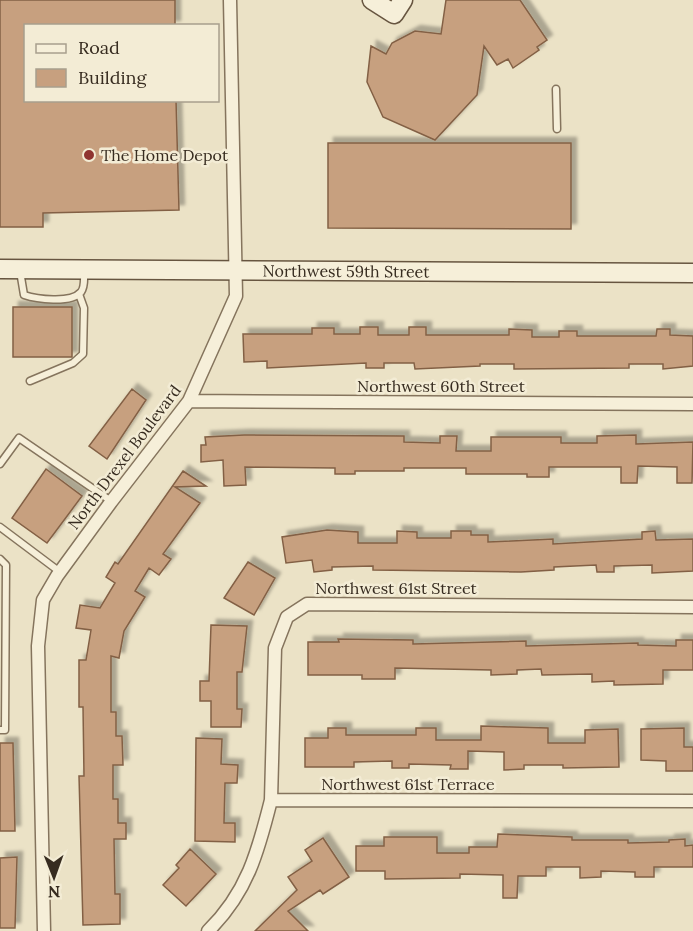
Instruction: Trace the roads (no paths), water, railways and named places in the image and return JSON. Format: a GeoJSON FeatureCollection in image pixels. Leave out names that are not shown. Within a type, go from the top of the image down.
{"type":"FeatureCollection","features":[{"type":"Feature","properties":{"kind":"street","name":"North Drexel Boulevard"},"geometry":{"type":"LineString","coordinates":[[44,931],[38,646],[43,600],[60,572],[111,502],[189,401],[236,296],[230,0]]}},
{"type":"Feature","properties":{"kind":"street"},"geometry":{"type":"LineString","coordinates":[[372,0],[394,14],[403,0]]}},
{"type":"Feature","properties":{"kind":"street","name":"Northwest 59th Street"},"geometry":{"type":"LineString","coordinates":[[0,269],[693,273]]}},
{"type":"Feature","properties":{"kind":"street","name":"Northwest 60th Street"},"geometry":{"type":"LineString","coordinates":[[189,401],[693,404]]}},
{"type":"Feature","properties":{"kind":"street","name":"Northwest 61st Street"},"geometry":{"type":"LineString","coordinates":[[271,800],[275,648],[287,617],[307,604],[693,607]]}},
{"type":"Feature","properties":{"kind":"street"},"geometry":{"type":"LineString","coordinates":[[208,931],[228,912],[258,855],[271,800]]}},
{"type":"Feature","properties":{"kind":"street","name":"Northwest 61st Terrace"},"geometry":{"type":"LineString","coordinates":[[271,800],[693,801]]}},
{"type":"Feature","properties":{"kind":"lane"},"geometry":{"type":"LineString","coordinates":[[556,89],[557,129]]}},
{"type":"Feature","properties":{"kind":"lane"},"geometry":{"type":"LineString","coordinates":[[20,269],[24,295],[42,298],[71,298],[79,294],[83,289],[84,269]]}},
{"type":"Feature","properties":{"kind":"lane"},"geometry":{"type":"LineString","coordinates":[[30,381],[74,363],[83,354],[84,308],[79,294]]}},
{"type":"Feature","properties":{"kind":"lane"},"geometry":{"type":"LineString","coordinates":[[0,464],[19,438],[111,502]]}},
{"type":"Feature","properties":{"kind":"lane"},"geometry":{"type":"LineString","coordinates":[[0,527],[60,572]]}},
{"type":"Feature","properties":{"kind":"lane"},"geometry":{"type":"LineString","coordinates":[[0,560],[6,565],[5,730],[0,730]]}},
{"type":"Feature","properties":{"kind":"place","name":"The Home Depot"},"geometry":{"type":"Point","coordinates":[89,155]}}]}
